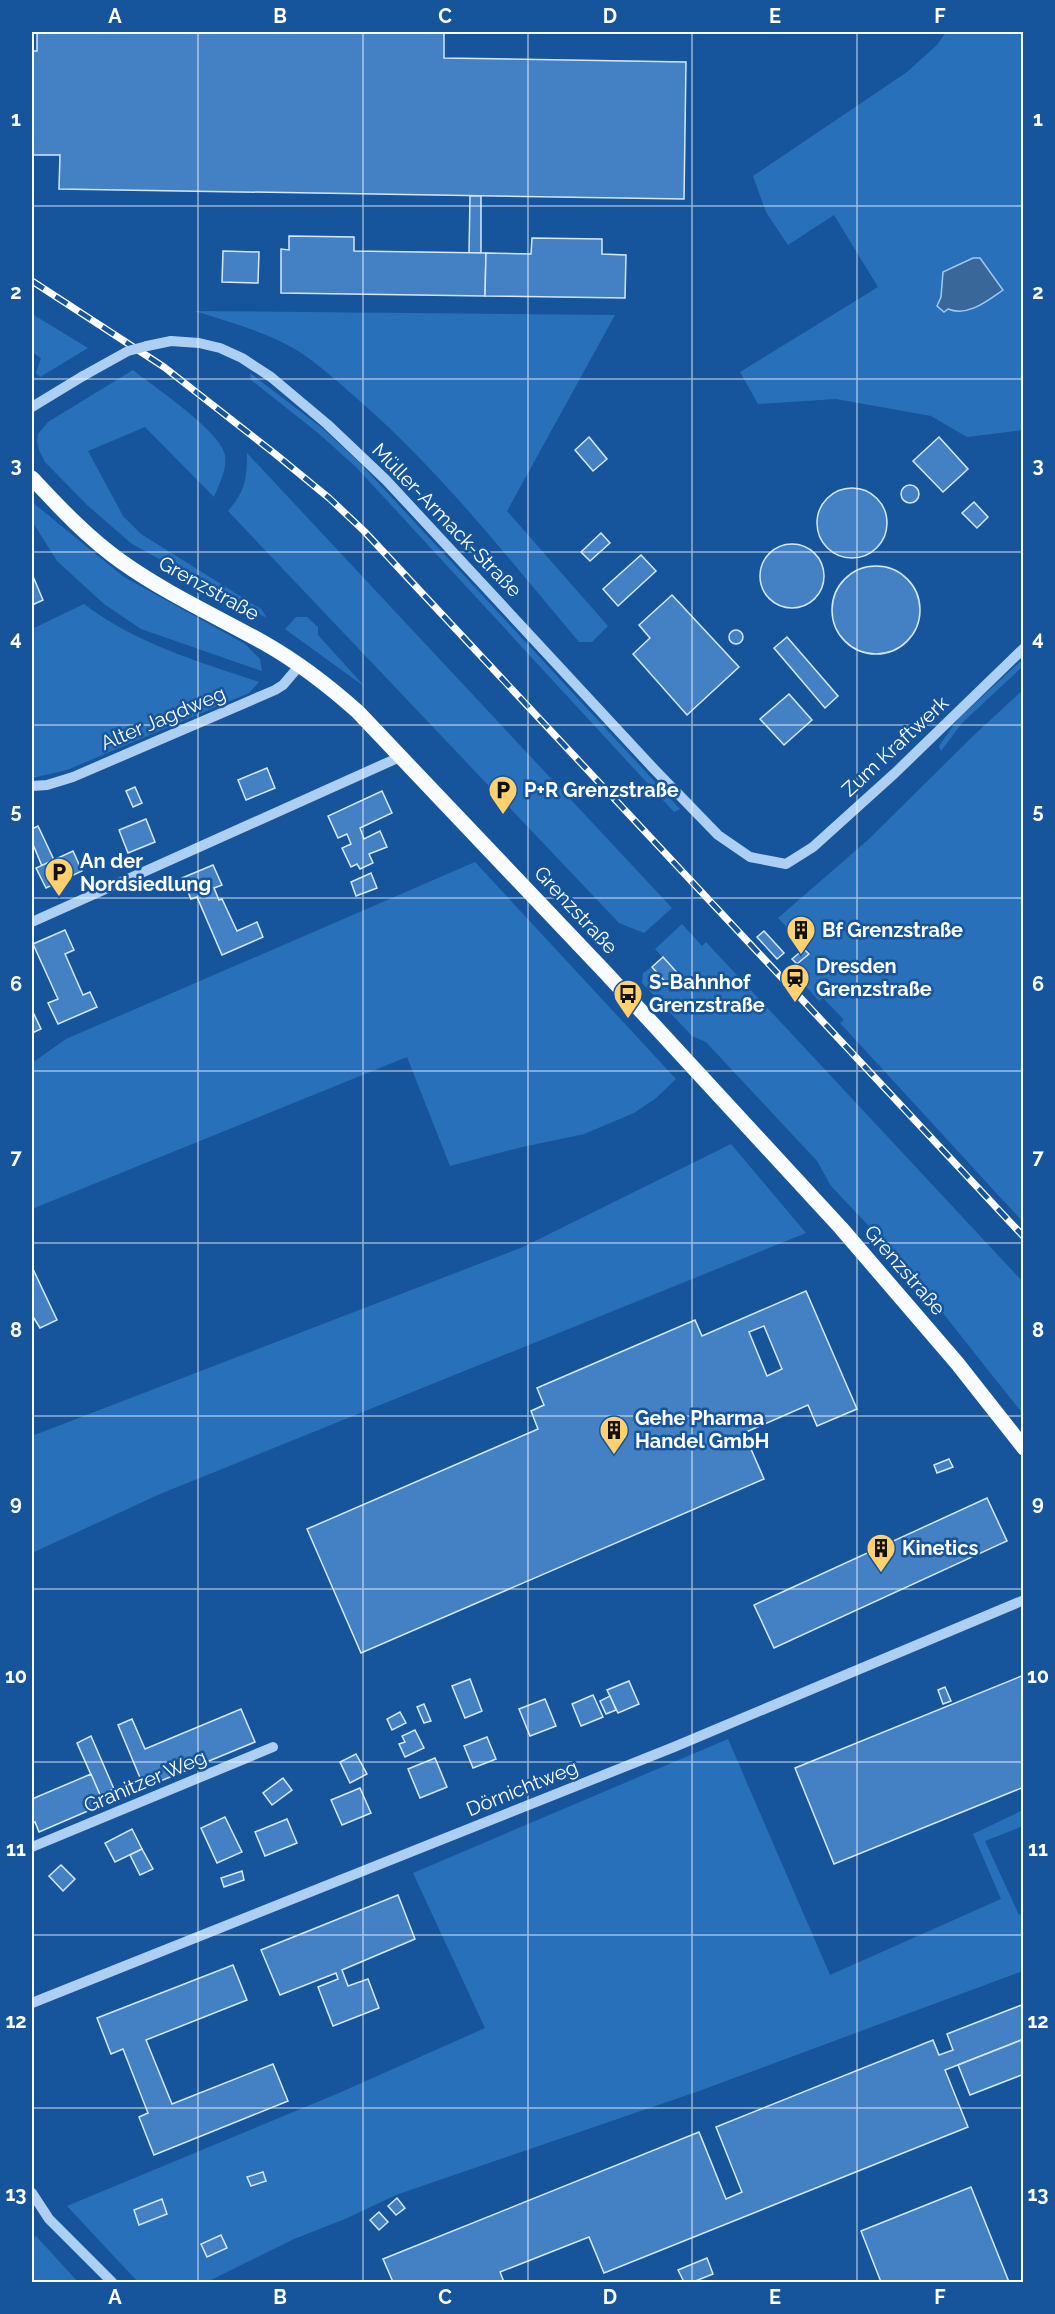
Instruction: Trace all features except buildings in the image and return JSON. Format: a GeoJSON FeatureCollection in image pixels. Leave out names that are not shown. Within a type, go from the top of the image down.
{"type":"FeatureCollection","features":[{"type":"Feature","properties":{"kind":"main road","name":"Grenzstraße"},"geometry":{"type":"LineString","coordinates":[[32,478],[85,532],[123,563],[300,665],[358,712],[600,966],[841,1228],[957,1363],[1023,1448]]}},
{"type":"Feature","properties":{"kind":"street","name":"Müller-Armack-Straße"},"geometry":{"type":"LineString","coordinates":[[32,407],[128,351],[147,346],[171,341],[199,343],[220,348],[242,358],[271,377],[327,424],[387,480],[654,769],[718,835],[750,858],[786,864]]}},
{"type":"Feature","properties":{"kind":"street","name":"Zum Kraftwerk"},"geometry":{"type":"LineString","coordinates":[[786,864],[813,847],[878,788],[1023,648]]}},
{"type":"Feature","properties":{"kind":"street","name":"Alter Jagdweg"},"geometry":{"type":"LineString","coordinates":[[32,786],[47,785],[74,777],[275,690],[283,685],[300,665]]}},
{"type":"Feature","properties":{"kind":"street"},"geometry":{"type":"LineString","coordinates":[[32,922],[402,756]]}},
{"type":"Feature","properties":{"kind":"street","name":"Dörnichtweg"},"geometry":{"type":"LineString","coordinates":[[32,2004],[674,1747],[1023,1600]]}},
{"type":"Feature","properties":{"kind":"street","name":"Granitzer Weg"},"geometry":{"type":"LineString","coordinates":[[32,1848],[273,1747]]}},
{"type":"Feature","properties":{"kind":"street"},"geometry":{"type":"LineString","coordinates":[[32,2193],[49,2219],[112,2283]]}},
{"type":"Feature","properties":{"kind":"shaded area"},"geometry":{"type":"Polygon","coordinates":[[[946,32],[1023,32],[1023,430],[967,437],[931,416],[836,399],[758,404],[740,372],[878,287],[834,215],[788,245],[766,212],[753,176],[907,72],[937,45],[946,32]]]}},
{"type":"Feature","properties":{"kind":"shaded area"},"geometry":{"type":"Polygon","coordinates":[[[973,258],[980,258],[1003,290],[970,309],[955,311],[948,309],[944,312],[937,306],[941,297],[943,272],[973,258]]]}},
{"type":"Feature","properties":{"kind":"shaded area"},"geometry":{"type":"Polygon","coordinates":[[[194,311],[615,315],[507,511],[608,626],[592,642],[579,642],[447,487],[391,429],[311,360],[270,336],[194,311]]]}},
{"type":"Feature","properties":{"kind":"shaded area"},"geometry":{"type":"Polygon","coordinates":[[[32,314],[88,348],[40,377],[36,373],[41,358],[32,352],[32,314]]]}},
{"type":"Feature","properties":{"kind":"shaded area"},"geometry":{"type":"Polygon","coordinates":[[[133,370],[209,431],[224,452],[225,463],[214,497],[145,427],[88,451],[123,516],[141,534],[261,609],[267,618],[132,544],[87,505],[45,462],[37,441],[38,434],[48,422],[133,370]]]}},
{"type":"Feature","properties":{"kind":"shaded area"},"geometry":{"type":"Polygon","coordinates":[[[250,373],[322,428],[359,462],[680,809],[674,812],[356,467],[318,433],[251,380],[250,373]]]}},
{"type":"Feature","properties":{"kind":"shaded area"},"geometry":{"type":"Polygon","coordinates":[[[247,453],[672,908],[644,933],[619,923],[228,511],[244,485],[247,453]]]}},
{"type":"Feature","properties":{"kind":"shaded area"},"geometry":{"type":"Polygon","coordinates":[[[32,502],[124,577],[245,644],[260,659],[262,671],[141,629],[104,604],[57,561],[32,521],[32,502]]]}},
{"type":"Feature","properties":{"kind":"shaded area"},"geometry":{"type":"Polygon","coordinates":[[[84,604],[124,630],[146,641],[259,682],[249,693],[67,770],[32,778],[32,629],[84,604]]]}},
{"type":"Feature","properties":{"kind":"shaded area"},"geometry":{"type":"Polygon","coordinates":[[[296,617],[307,617],[318,627],[318,635],[365,687],[285,629],[296,617]]]}},
{"type":"Feature","properties":{"kind":"shaded area"},"geometry":{"type":"Polygon","coordinates":[[[1023,659],[1023,666],[962,723],[941,751],[939,746],[958,719],[1023,659]]]}},
{"type":"Feature","properties":{"kind":"shaded area"},"geometry":{"type":"Polygon","coordinates":[[[1023,690],[1023,1222],[840,1023],[844,1020],[823,998],[819,1001],[792,971],[811,953],[778,918],[869,839],[1023,690]]]}},
{"type":"Feature","properties":{"kind":"shaded area"},"geometry":{"type":"Polygon","coordinates":[[[475,862],[676,1079],[656,1098],[634,1113],[584,1134],[450,1166],[407,1057],[32,1209],[32,1063],[66,1039],[475,862]]]}},
{"type":"Feature","properties":{"kind":"shaded area"},"geometry":{"type":"Polygon","coordinates":[[[682,924],[702,946],[706,942],[1023,1282],[1023,1414],[900,1259],[831,1186],[817,1161],[706,1042],[692,1036],[642,983],[643,973],[652,967],[670,986],[681,977],[655,949],[682,924]]]}},
{"type":"Feature","properties":{"kind":"shaded area"},"geometry":{"type":"Polygon","coordinates":[[[731,1144],[806,1233],[160,1494],[32,1553],[32,1436],[523,1247],[731,1144]]]}},
{"type":"Feature","properties":{"kind":"shaded area"},"geometry":{"type":"Polygon","coordinates":[[[728,1739],[830,1975],[1001,1899],[973,1834],[1023,1810],[1023,1826],[985,1841],[1019,1915],[1023,1913],[1023,1971],[699,2091],[396,2195],[345,2219],[294,2239],[207,2282],[138,2282],[67,2206],[339,2093],[485,2028],[413,1873],[728,1739]]]}},
{"type":"Feature","properties":{"kind":"shaded area"},"geometry":{"type":"Polygon","coordinates":[[[36,2236],[78,2282],[32,2282],[32,2238],[36,2236]]]}},
{"type":"Feature","properties":{"kind":"railway"},"geometry":{"type":"LineString","coordinates":[[32,281],[164,367],[329,498],[364,531],[1024,1237]]}},
{"type":"Feature","properties":{"kind":"place","name":"P+R Grenzstraße"},"geometry":{"type":"Point","coordinates":[503,816]}},
{"type":"Feature","properties":{"kind":"place","name":"An der Nordsiedlung"},"geometry":{"type":"Point","coordinates":[59,898]}},
{"type":"Feature","properties":{"kind":"place","name":"Bf Grenzstraße"},"geometry":{"type":"Point","coordinates":[801,956]}},
{"type":"Feature","properties":{"kind":"place","name":"Dresden Grenzstraße"},"geometry":{"type":"Point","coordinates":[795,1004]}},
{"type":"Feature","properties":{"kind":"place","name":"S-Bahnhof Grenzstraße"},"geometry":{"type":"Point","coordinates":[628,1020]}},
{"type":"Feature","properties":{"kind":"place","name":"Gehe Pharma Handel GmbH"},"geometry":{"type":"Point","coordinates":[614,1456]}},
{"type":"Feature","properties":{"kind":"place","name":"Kinetics"},"geometry":{"type":"Point","coordinates":[881,1574]}}]}
